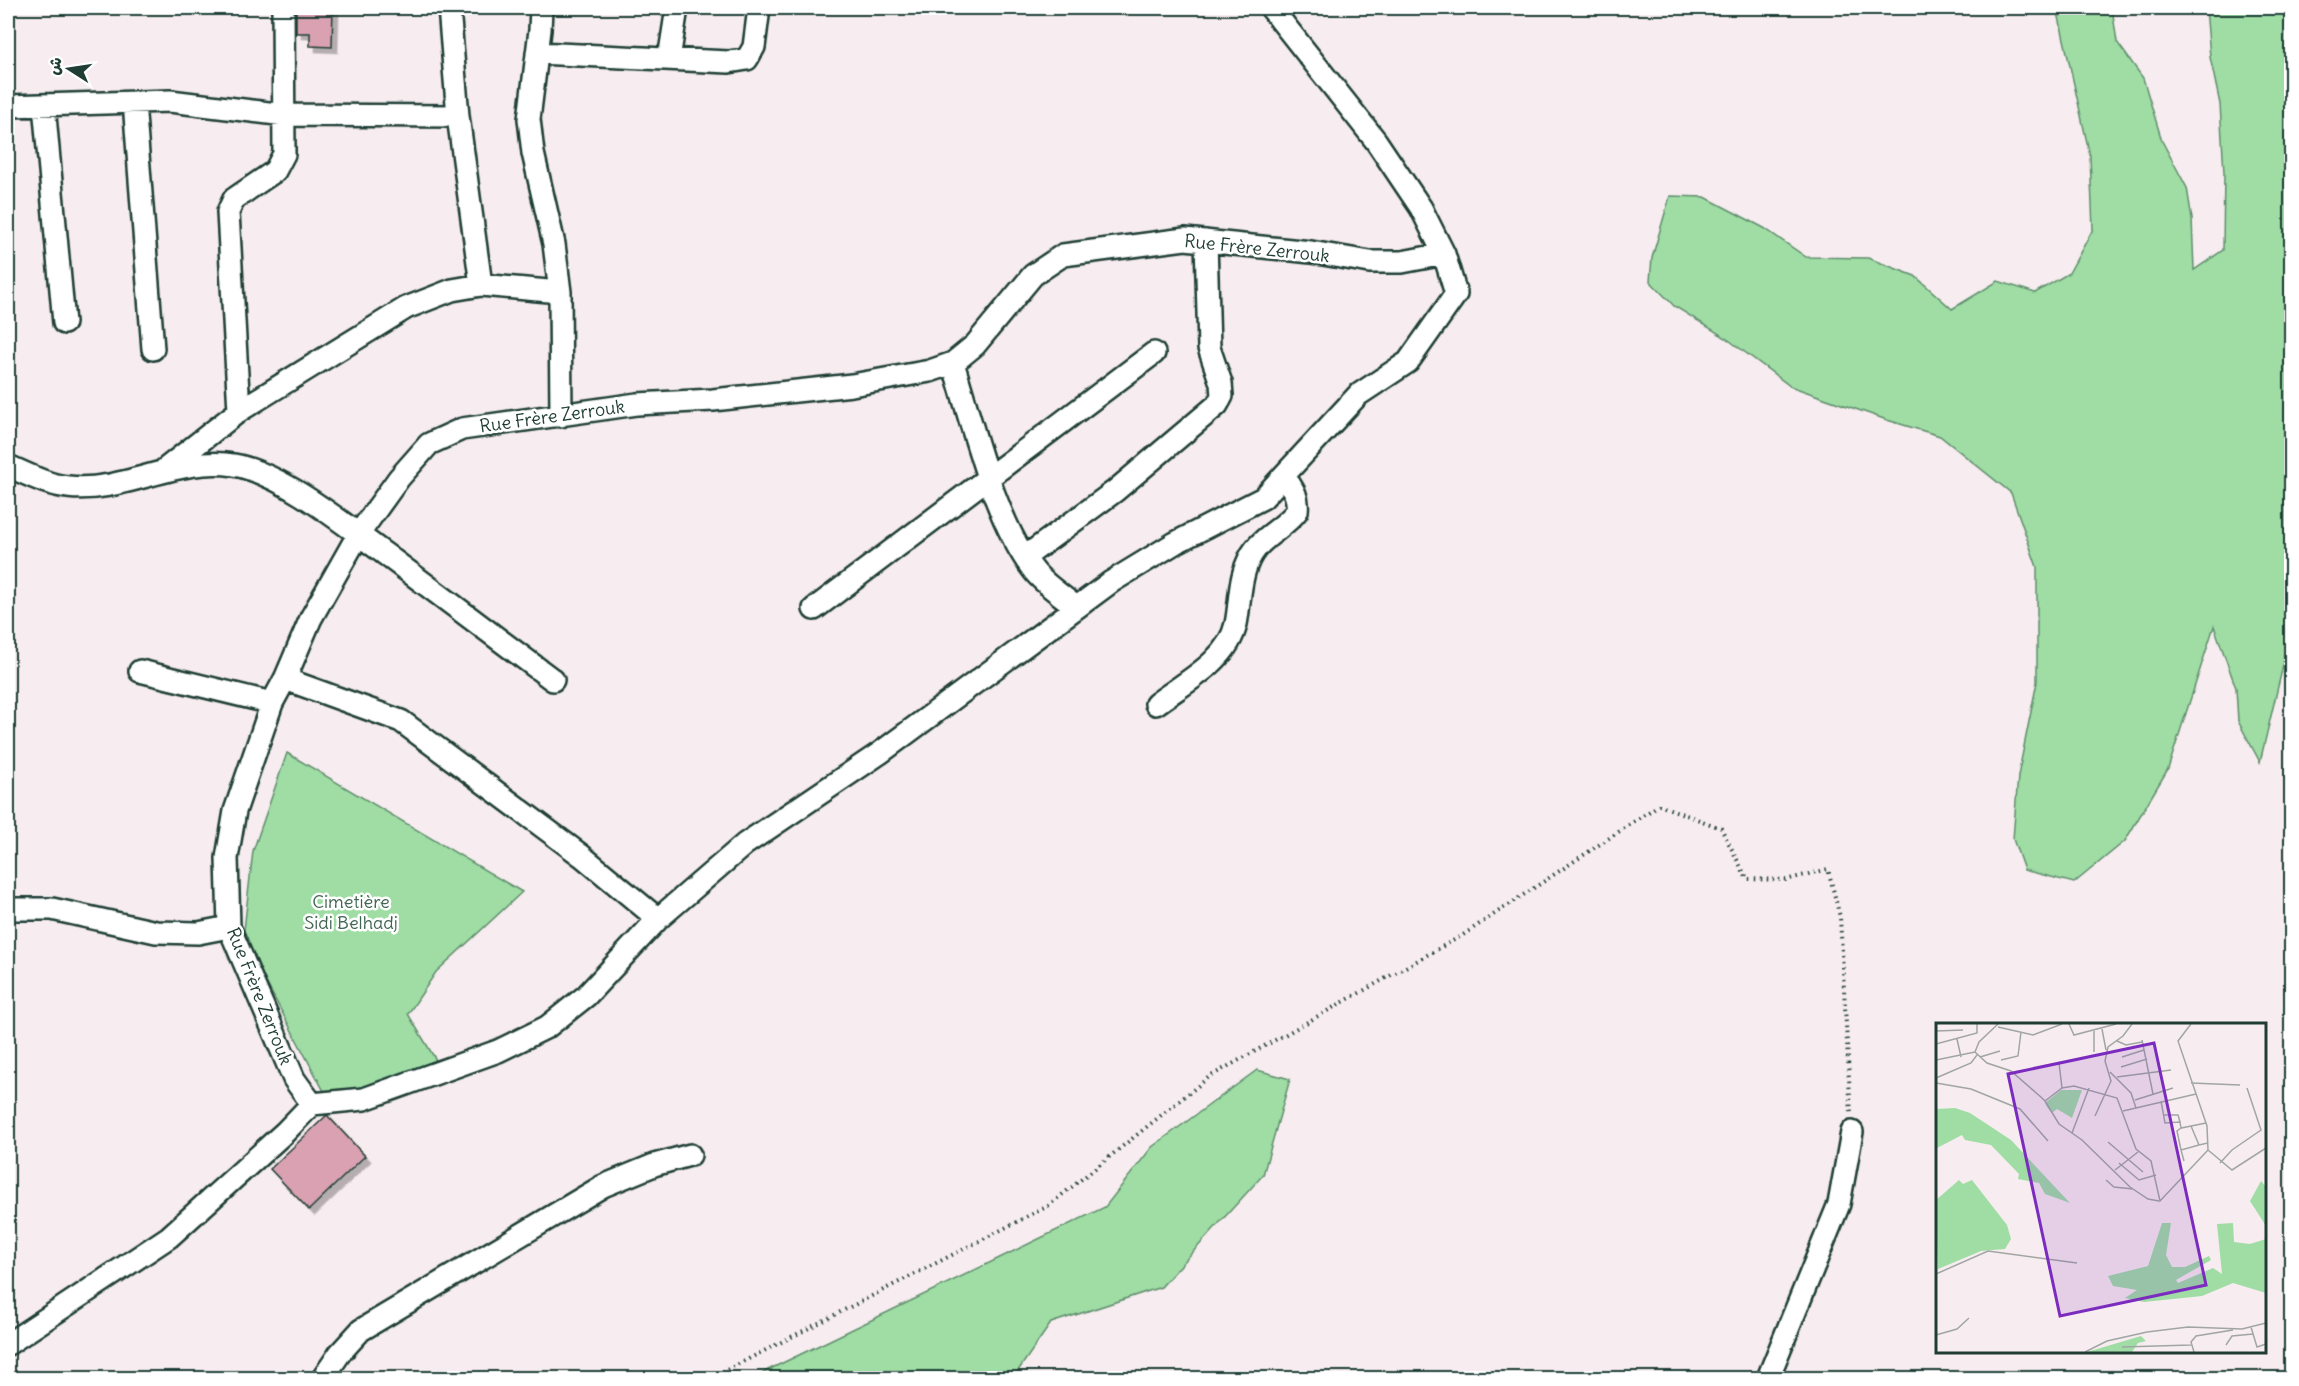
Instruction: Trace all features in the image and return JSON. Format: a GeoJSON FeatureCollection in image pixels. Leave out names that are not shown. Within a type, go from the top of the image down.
{"type":"FeatureCollection","features":[{"type":"Feature","properties":{"kind":"street"},"geometry":{"type":"LineString","coordinates":[[239,411],[228,212],[234,199],[275,171],[284,154],[283,8]]}},
{"type":"Feature","properties":{"kind":"street"},"geometry":{"type":"LineString","coordinates":[[449,8],[458,116],[481,285]]}},
{"type":"Feature","properties":{"kind":"street"},"geometry":{"type":"LineString","coordinates":[[541,8],[529,119],[533,153],[554,244],[560,292],[561,416]]}},
{"type":"Feature","properties":{"kind":"street"},"geometry":{"type":"LineString","coordinates":[[669,59],[677,8]]}},
{"type":"Feature","properties":{"kind":"street"},"geometry":{"type":"LineString","coordinates":[[537,53],[729,62],[747,59],[754,47],[759,8]]}},
{"type":"Feature","properties":{"kind":"street"},"geometry":{"type":"LineString","coordinates":[[8,1344],[169,1237],[285,1132],[312,1104],[364,1099],[498,1051],[547,1027],[586,996],[658,919],[745,844],[880,753],[1111,582],[1175,543],[1263,498],[1358,395],[1408,362],[1456,294],[1444,254],[1421,208],[1376,141],[1271,8]]}},
{"type":"Feature","properties":{"kind":"street"},"geometry":{"type":"LineString","coordinates":[[8,106],[170,100],[285,115],[458,116]]}},
{"type":"Feature","properties":{"kind":"street"},"geometry":{"type":"LineString","coordinates":[[134,102],[153,349]]}},
{"type":"Feature","properties":{"kind":"street"},"geometry":{"type":"LineString","coordinates":[[44,105],[64,323]]}},
{"type":"Feature","properties":{"kind":"street","name":"Rue Frère Zerrouk"},"geometry":{"type":"LineString","coordinates":[[312,1104],[294,1079],[229,927],[227,858],[235,811],[272,702],[285,679],[311,618],[358,535],[399,478],[429,444],[462,429],[637,404],[714,400],[852,384],[930,371],[953,363],[975,345],[1033,274],[1063,255],[1185,239],[1311,252],[1370,262],[1402,262],[1444,254]]}},
{"type":"Feature","properties":{"kind":"street"},"geometry":{"type":"LineString","coordinates":[[1025,557],[1115,491],[1217,405],[1222,396],[1221,383],[1209,348],[1206,241]]}},
{"type":"Feature","properties":{"kind":"street"},"geometry":{"type":"LineString","coordinates":[[161,472],[239,411],[406,308],[452,290],[481,285],[560,292]]}},
{"type":"Feature","properties":{"kind":"street"},"geometry":{"type":"LineString","coordinates":[[814,609],[1154,353]]}},
{"type":"Feature","properties":{"kind":"street"},"geometry":{"type":"LineString","coordinates":[[953,363],[1010,532],[1035,573],[1076,607]]}},
{"type":"Feature","properties":{"kind":"street"},"geometry":{"type":"LineString","coordinates":[[8,466],[45,481],[68,487],[106,486],[161,472],[203,465],[231,464],[257,471],[282,482],[358,535],[553,680]]}},
{"type":"Feature","properties":{"kind":"street"},"geometry":{"type":"LineString","coordinates":[[1155,704],[1208,665],[1228,646],[1236,626],[1246,564],[1257,546],[1293,517],[1297,511],[1296,494],[1284,476]]}},
{"type":"Feature","properties":{"kind":"street"},"geometry":{"type":"LineString","coordinates":[[140,671],[272,702]]}},
{"type":"Feature","properties":{"kind":"street"},"geometry":{"type":"LineString","coordinates":[[285,679],[401,721],[582,856],[658,919]]}},
{"type":"Feature","properties":{"kind":"street"},"geometry":{"type":"LineString","coordinates":[[8,909],[52,909],[156,932],[198,933],[229,927]]}},
{"type":"Feature","properties":{"kind":"street"},"geometry":{"type":"LineString","coordinates":[[1768,1378],[1839,1204],[1852,1132]]}},
{"type":"Feature","properties":{"kind":"street"},"geometry":{"type":"LineString","coordinates":[[323,1378],[340,1353],[361,1330],[603,1186],[654,1165],[690,1155]]}},
{"type":"Feature","properties":{"kind":"path"},"geometry":{"type":"LineString","coordinates":[[711,1378],[1048,1206],[1209,1077],[1463,935],[1659,805],[1721,828],[1747,879],[1786,880],[1828,869],[1840,917],[1852,1132]]}},
{"type":"Feature","properties":{"kind":"green space"},"geometry":{"type":"Polygon","coordinates":[[[2057,8],[2112,8],[2117,42],[2143,78],[2162,141],[2187,188],[2192,219],[2194,270],[2223,250],[2224,173],[2220,104],[2210,57],[2206,8],[2292,8],[2292,628],[2260,762],[2238,721],[2236,688],[2214,626],[2168,769],[2125,841],[2074,883],[2024,870],[2013,839],[2018,776],[2037,682],[2037,567],[2011,493],[1940,436],[1790,386],[1726,338],[1674,306],[1650,281],[1652,258],[1670,196],[1705,197],[1764,228],[1806,257],[1868,258],[1915,276],[1952,309],[1998,281],[2035,293],[2069,273],[2093,229],[2090,156],[2057,8]]]}},
{"type":"Feature","properties":{"kind":"green space","name":"Cimetière Sidi Belhadj"},"geometry":{"type":"Polygon","coordinates":[[[287,753],[522,892],[436,972],[408,1014],[439,1065],[333,1108],[243,939],[253,851],[287,753]]]}},
{"type":"Feature","properties":{"kind":"green space"},"geometry":{"type":"Polygon","coordinates":[[[1257,1070],[1290,1079],[1263,1175],[1161,1287],[1051,1323],[1013,1378],[756,1378],[768,1370],[1105,1207],[1152,1147],[1257,1070]]]}},
{"type":"Feature","properties":{"kind":"building"},"geometry":{"type":"Polygon","coordinates":[[[296,8],[333,8],[332,47],[310,46],[310,33],[296,33],[296,8]]]}},
{"type":"Feature","properties":{"kind":"building"},"geometry":{"type":"Polygon","coordinates":[[[327,1115],[365,1156],[309,1210],[270,1169],[327,1115]]]}}]}
